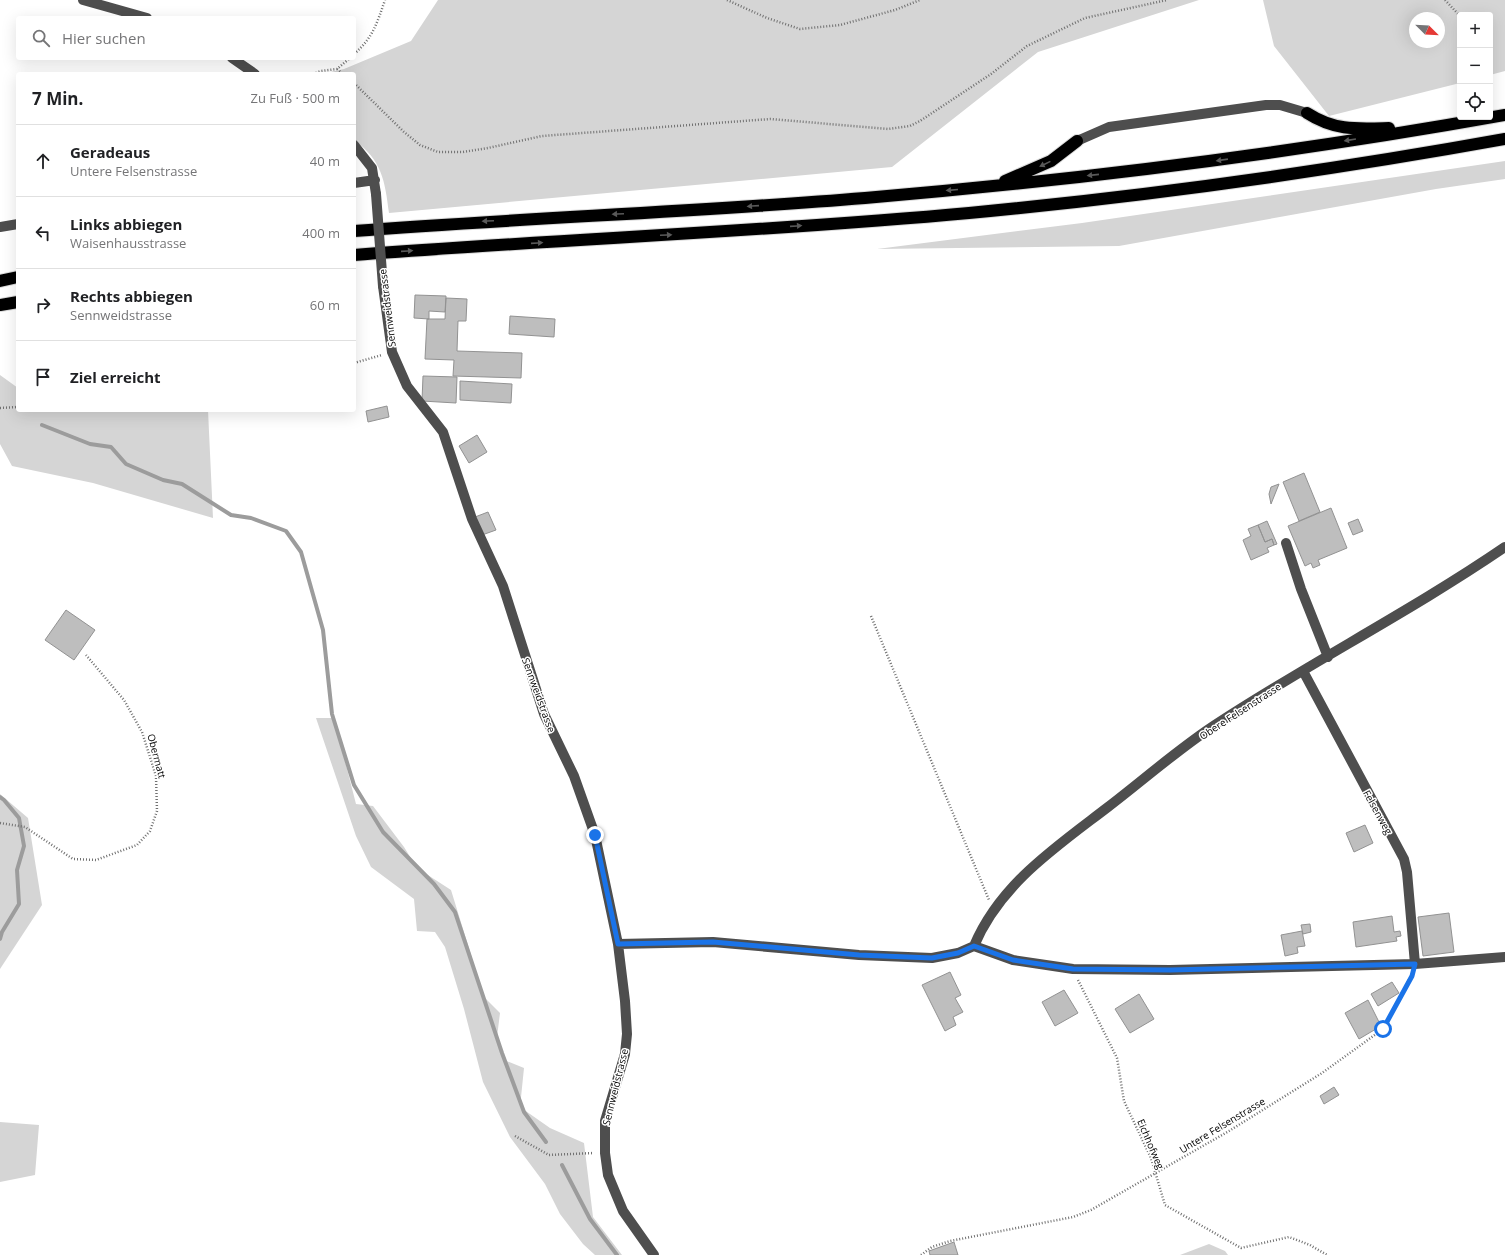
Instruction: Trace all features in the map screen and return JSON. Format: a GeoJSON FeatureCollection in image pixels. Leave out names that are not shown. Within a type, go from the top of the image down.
{"type":"FeatureCollection","features":[{"type":"Feature","properties":{"kind":"highway"},"geometry":{"type":"LineString","coordinates":[[1307,113],[1324,124],[1345,128],[1444,126]]}},
{"type":"Feature","properties":{"kind":"highway"},"geometry":{"type":"LineString","coordinates":[[356,231],[798,202],[991,186],[1223,160],[1444,126],[1505,115]]}},
{"type":"Feature","properties":{"kind":"highway"},"geometry":{"type":"LineString","coordinates":[[356,255],[731,231],[969,213],[1114,197],[1234,181],[1388,159],[1505,139]]}},
{"type":"Feature","properties":{"kind":"highway"},"geometry":{"type":"LineString","coordinates":[[991,186],[1051,161],[1077,141]]}},
{"type":"Feature","properties":{"kind":"highway"},"geometry":{"type":"LineString","coordinates":[[0,280],[16,277]]}},
{"type":"Feature","properties":{"kind":"highway"},"geometry":{"type":"LineString","coordinates":[[0,305],[16,302]]}},
{"type":"Feature","properties":{"kind":"street"},"geometry":{"type":"LineString","coordinates":[[83,0],[140,16]]}},
{"type":"Feature","properties":{"kind":"street"},"geometry":{"type":"LineString","coordinates":[[235,60],[252,72]]}},
{"type":"Feature","properties":{"kind":"street"},"geometry":{"type":"LineString","coordinates":[[1077,141],[1109,127],[1266,105],[1280,106],[1307,113]]}},
{"type":"Feature","properties":{"kind":"street","name":"Sennweidstrasse"},"geometry":{"type":"LineString","coordinates":[[356,148],[372,168],[375,180],[383,286],[392,352],[408,386],[443,432],[472,519],[503,586],[544,714],[584,799],[595,835],[618,944],[625,1001],[627,1034],[625,1054],[605,1121],[605,1153],[608,1175],[623,1211],[654,1255]]}},
{"type":"Feature","properties":{"kind":"street"},"geometry":{"type":"LineString","coordinates":[[356,183],[375,180]]}},
{"type":"Feature","properties":{"kind":"street"},"geometry":{"type":"LineString","coordinates":[[0,227],[16,224]]}},
{"type":"Feature","properties":{"kind":"street"},"geometry":{"type":"LineString","coordinates":[[1286,543],[1301,589],[1328,657]]}},
{"type":"Feature","properties":{"kind":"street","name":"Obere Felsenstrasse"},"geometry":{"type":"LineString","coordinates":[[974,946],[981,928],[993,911],[1032,866],[1211,728],[1303,671],[1457,580],[1505,547]]}},
{"type":"Feature","properties":{"kind":"street","name":"Felsenweg"},"geometry":{"type":"LineString","coordinates":[[1303,671],[1404,859],[1407,872],[1415,964]]}},
{"type":"Feature","properties":{"kind":"street"},"geometry":{"type":"LineString","coordinates":[[618,944],[713,942],[859,955],[932,958],[958,953],[974,946],[1013,960],[1073,969],[1170,970],[1415,964],[1505,957]]}},
{"type":"Feature","properties":{"kind":"path"},"geometry":{"type":"LineString","coordinates":[[356,52],[364,45],[375,30],[385,0]]}},
{"type":"Feature","properties":{"kind":"path"},"geometry":{"type":"LineString","coordinates":[[727,0],[766,18],[800,29],[840,25],[895,10],[920,0]]}},
{"type":"Feature","properties":{"kind":"path"},"geometry":{"type":"LineString","coordinates":[[356,85],[404,132],[420,145],[438,152],[463,152],[542,136],[770,119],[888,129],[910,126],[920,121],[991,74],[1027,46],[1085,18],[1167,0]]}},
{"type":"Feature","properties":{"kind":"path"},"geometry":{"type":"LineString","coordinates":[[1445,0],[1457,13]]}},
{"type":"Feature","properties":{"kind":"path"},"geometry":{"type":"LineString","coordinates":[[318,72],[337,69],[348,60]]}},
{"type":"Feature","properties":{"kind":"path"},"geometry":{"type":"LineString","coordinates":[[337,69],[341,72]]}},
{"type":"Feature","properties":{"kind":"path"},"geometry":{"type":"LineString","coordinates":[[356,362],[392,352]]}},
{"type":"Feature","properties":{"kind":"path"},"geometry":{"type":"LineString","coordinates":[[0,408],[16,407]]}},
{"type":"Feature","properties":{"kind":"path"},"geometry":{"type":"LineString","coordinates":[[871,616],[929,752],[993,911]]}},
{"type":"Feature","properties":{"kind":"path","name":"Obermatt"},"geometry":{"type":"LineString","coordinates":[[0,823],[25,827],[73,859],[96,860],[137,845],[150,830],[156,811],[156,776],[142,732],[124,700],[86,655]]}},
{"type":"Feature","properties":{"kind":"path","name":"Untere Felsenstrasse"},"geometry":{"type":"LineString","coordinates":[[921,1255],[932,1248],[950,1241],[1073,1217],[1106,1202],[1229,1132],[1316,1077],[1383,1029],[1412,976],[1415,964]]}},
{"type":"Feature","properties":{"kind":"path","name":"Eichhofweg"},"geometry":{"type":"LineString","coordinates":[[1073,969],[1117,1058],[1124,1101],[1151,1158],[1165,1205],[1240,1248],[1289,1237],[1310,1245],[1319,1253],[1327,1255]]}},
{"type":"Feature","properties":{"kind":"path"},"geometry":{"type":"LineString","coordinates":[[515,1136],[549,1156],[605,1153]]}},
{"type":"Feature","properties":{"kind":"shaded area"},"geometry":{"type":"Polygon","coordinates":[[[438,0],[1199,0],[1038,52],[892,167],[389,213],[384,181],[376,163],[371,155],[356,142],[356,72],[331,72],[344,69],[411,41],[438,0]]]}},
{"type":"Feature","properties":{"kind":"shaded area"},"geometry":{"type":"Polygon","coordinates":[[[1263,0],[1505,0],[1505,71],[1493,74],[1493,12],[1457,12],[1457,84],[1329,116],[1274,46],[1263,0]]]}},
{"type":"Feature","properties":{"kind":"shaded area"},"geometry":{"type":"Polygon","coordinates":[[[1505,161],[1505,179],[1436,189],[1119,246],[877,249],[1082,223],[1505,161]]]}},
{"type":"Feature","properties":{"kind":"shaded area"},"geometry":{"type":"Polygon","coordinates":[[[0,375],[16,387],[16,412],[208,412],[213,518],[93,483],[12,466],[0,444],[0,375]]]}},
{"type":"Feature","properties":{"kind":"shaded area"},"geometry":{"type":"Polygon","coordinates":[[[316,718],[334,718],[356,804],[373,806],[404,847],[417,868],[451,890],[484,997],[500,1013],[497,1037],[504,1060],[524,1068],[520,1107],[550,1128],[584,1143],[593,1217],[622,1255],[595,1255],[583,1244],[560,1214],[545,1184],[510,1137],[483,1082],[464,1009],[445,947],[435,932],[417,931],[414,899],[371,867],[356,836],[316,718]]]}},
{"type":"Feature","properties":{"kind":"shaded area"},"geometry":{"type":"Polygon","coordinates":[[[0,794],[28,818],[42,905],[0,969],[0,794]]]}},
{"type":"Feature","properties":{"kind":"shaded area"},"geometry":{"type":"Polygon","coordinates":[[[0,1122],[39,1125],[35,1175],[0,1182],[0,1122]]]}},
{"type":"Feature","properties":{"kind":"shaded area"},"geometry":{"type":"Polygon","coordinates":[[[1209,1244],[1225,1251],[1228,1255],[1180,1255],[1209,1244]]]}},
{"type":"Feature","properties":{"kind":"building"},"geometry":{"type":"Polygon","coordinates":[[[415,295],[446,296],[445,312],[429,311],[429,319],[414,318],[415,295]]]}},
{"type":"Feature","properties":{"kind":"building"},"geometry":{"type":"Polygon","coordinates":[[[446,298],[467,299],[466,321],[458,321],[457,351],[522,353],[521,378],[453,376],[454,360],[425,359],[427,319],[445,319],[446,298]]]}},
{"type":"Feature","properties":{"kind":"building"},"geometry":{"type":"Polygon","coordinates":[[[510,316],[555,319],[554,337],[509,334],[510,316]]]}},
{"type":"Feature","properties":{"kind":"building"},"geometry":{"type":"Polygon","coordinates":[[[423,376],[457,377],[456,403],[422,401],[423,376]]]}},
{"type":"Feature","properties":{"kind":"building"},"geometry":{"type":"Polygon","coordinates":[[[460,381],[512,384],[511,403],[460,400],[460,381]]]}},
{"type":"Feature","properties":{"kind":"building"},"geometry":{"type":"Polygon","coordinates":[[[387,406],[389,417],[368,422],[366,411],[387,406]]]}},
{"type":"Feature","properties":{"kind":"building"},"geometry":{"type":"Polygon","coordinates":[[[477,435],[487,452],[469,463],[459,446],[477,435]]]}},
{"type":"Feature","properties":{"kind":"building"},"geometry":{"type":"Polygon","coordinates":[[[1304,473],[1320,512],[1299,521],[1283,482],[1304,473]]]}},
{"type":"Feature","properties":{"kind":"building"},"geometry":{"type":"Polygon","coordinates":[[[1279,484],[1271,504],[1269,494],[1271,487],[1279,484]]]}},
{"type":"Feature","properties":{"kind":"building"},"geometry":{"type":"Polygon","coordinates":[[[1331,508],[1347,548],[1318,560],[1320,565],[1313,568],[1311,563],[1305,566],[1288,526],[1331,508]]]}},
{"type":"Feature","properties":{"kind":"building"},"geometry":{"type":"Polygon","coordinates":[[[488,512],[496,530],[482,535],[475,517],[488,512]]]}},
{"type":"Feature","properties":{"kind":"building"},"geometry":{"type":"Polygon","coordinates":[[[1358,519],[1363,531],[1353,535],[1348,523],[1358,519]]]}},
{"type":"Feature","properties":{"kind":"building"},"geometry":{"type":"Polygon","coordinates":[[[1267,521],[1277,544],[1274,545],[1272,539],[1265,542],[1258,525],[1267,521]]]}},
{"type":"Feature","properties":{"kind":"building"},"geometry":{"type":"Polygon","coordinates":[[[1258,525],[1265,542],[1272,539],[1274,545],[1267,548],[1269,552],[1251,560],[1243,540],[1251,536],[1248,529],[1258,525]]]}},
{"type":"Feature","properties":{"kind":"building"},"geometry":{"type":"Polygon","coordinates":[[[66,610],[95,630],[74,660],[45,640],[66,610]]]}},
{"type":"Feature","properties":{"kind":"building"},"geometry":{"type":"Polygon","coordinates":[[[1365,825],[1373,843],[1354,852],[1346,833],[1365,825]]]}},
{"type":"Feature","properties":{"kind":"building"},"geometry":{"type":"Polygon","coordinates":[[[1449,913],[1454,952],[1423,956],[1418,917],[1449,913]]]}},
{"type":"Feature","properties":{"kind":"building"},"geometry":{"type":"Polygon","coordinates":[[[1392,916],[1394,932],[1400,931],[1401,936],[1396,937],[1397,941],[1356,947],[1353,922],[1392,916]]]}},
{"type":"Feature","properties":{"kind":"building"},"geometry":{"type":"Polygon","coordinates":[[[1310,924],[1311,932],[1303,934],[1301,925],[1310,924]]]}},
{"type":"Feature","properties":{"kind":"building"},"geometry":{"type":"Polygon","coordinates":[[[1302,931],[1305,946],[1297,947],[1298,953],[1285,956],[1281,935],[1302,931]]]}},
{"type":"Feature","properties":{"kind":"building"},"geometry":{"type":"Polygon","coordinates":[[[950,972],[961,995],[955,998],[963,1012],[953,1017],[956,1025],[945,1031],[922,985],[950,972]]]}},
{"type":"Feature","properties":{"kind":"building"},"geometry":{"type":"Polygon","coordinates":[[[1392,982],[1399,993],[1378,1006],[1371,994],[1392,982]]]}},
{"type":"Feature","properties":{"kind":"building"},"geometry":{"type":"Polygon","coordinates":[[[1064,990],[1078,1013],[1055,1026],[1042,1002],[1064,990]]]}},
{"type":"Feature","properties":{"kind":"building"},"geometry":{"type":"Polygon","coordinates":[[[1139,994],[1154,1019],[1130,1033],[1115,1009],[1139,994]]]}},
{"type":"Feature","properties":{"kind":"building"},"geometry":{"type":"Polygon","coordinates":[[[1368,1000],[1381,1026],[1359,1039],[1345,1013],[1368,1000]]]}},
{"type":"Feature","properties":{"kind":"building"},"geometry":{"type":"Polygon","coordinates":[[[1334,1087],[1339,1095],[1324,1104],[1320,1096],[1334,1087]]]}},
{"type":"Feature","properties":{"kind":"building"},"geometry":{"type":"Polygon","coordinates":[[[954,1242],[958,1255],[930,1255],[929,1251],[954,1242]]]}},
{"type":"Feature","properties":{"kind":"waterway"},"geometry":{"type":"LineString","coordinates":[[42,425],[90,444],[111,447],[126,464],[163,480],[182,484],[231,515],[251,518],[286,531],[301,552],[323,630],[332,714],[354,785],[383,832],[434,884],[455,912],[502,1053],[524,1112],[546,1142]]}},
{"type":"Feature","properties":{"kind":"waterway"},"geometry":{"type":"LineString","coordinates":[[0,797],[19,818],[24,846],[17,870],[19,904],[2,932],[0,939]]}},
{"type":"Feature","properties":{"kind":"waterway"},"geometry":{"type":"LineString","coordinates":[[562,1165],[590,1219],[617,1255]]}},
{"type":"Feature","properties":{"kind":"route"},"geometry":{"type":"LineString","coordinates":[[595,835],[618,944],[713,942],[859,955],[932,958],[958,953],[974,946],[1013,960],[1073,969],[1170,970],[1415,964],[1412,976],[1383,1029]]}}]}
